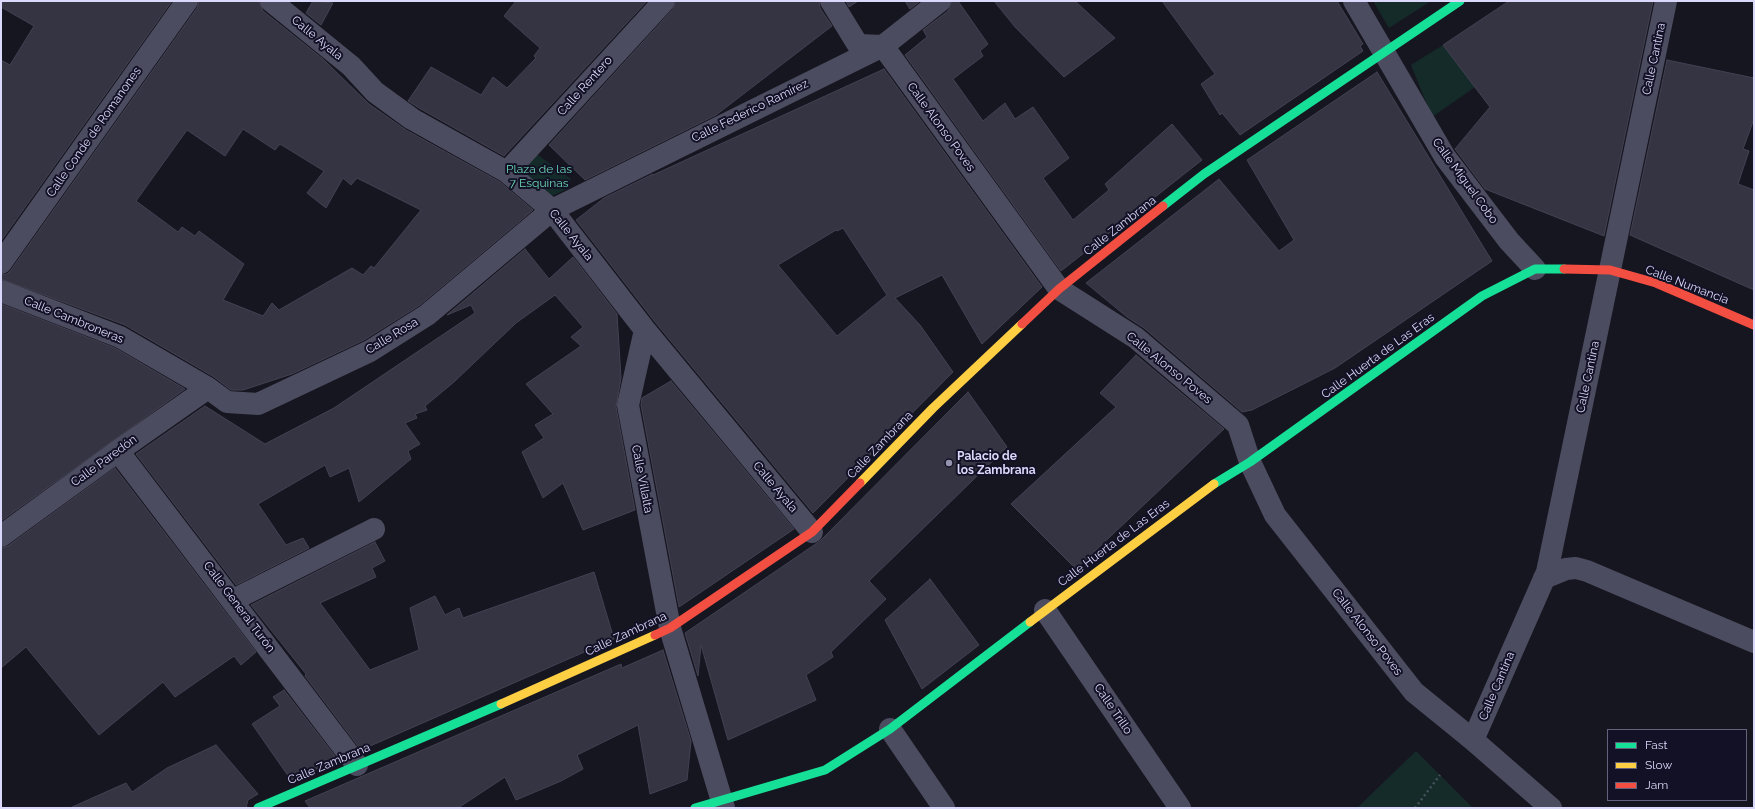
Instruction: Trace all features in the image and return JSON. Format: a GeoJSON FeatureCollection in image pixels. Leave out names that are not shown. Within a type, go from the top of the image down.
{"type":"FeatureCollection","features":[{"type":"Feature","properties":{"kind":"street","name":"Calle Conde de Romanones"},"geometry":{"type":"LineString","coordinates":[[1,263],[187,1]]}},
{"type":"Feature","properties":{"kind":"street","name":"Calle Ayala"},"geometry":{"type":"LineString","coordinates":[[271,1],[352,66],[375,92],[412,119],[507,172],[552,210],[645,330],[812,532]]}},
{"type":"Feature","properties":{"kind":"street","name":"Calle Rentero"},"geometry":{"type":"LineString","coordinates":[[507,172],[664,1]]}},
{"type":"Feature","properties":{"kind":"street"},"geometry":{"type":"LineString","coordinates":[[831,1],[858,45],[883,46]]}},
{"type":"Feature","properties":{"kind":"street","name":"Calle Federico Ramírez"},"geometry":{"type":"LineString","coordinates":[[552,210],[883,46],[940,1]]}},
{"type":"Feature","properties":{"kind":"street","name":"Calle Miguel Cobo"},"geometry":{"type":"LineString","coordinates":[[1354,1],[1445,157],[1509,241],[1536,269]]}},
{"type":"Feature","properties":{"kind":"street","name":"Calle Zambrana"},"geometry":{"type":"LineString","coordinates":[[258,808],[670,628],[812,532],[933,408],[1059,289],[1204,174],[1460,1]]}},
{"type":"Feature","properties":{"kind":"street","name":"Calle Cantina"},"geometry":{"type":"LineString","coordinates":[[1473,740],[1547,572],[1666,1]]}},
{"type":"Feature","properties":{"kind":"street","name":"Calle Alonso Poves"},"geometry":{"type":"LineString","coordinates":[[883,46],[1059,289],[1136,338],[1238,425],[1250,462],[1275,515],[1414,692],[1473,740],[1551,808]]}},
{"type":"Feature","properties":{"kind":"street","name":"Calle Rosa"},"geometry":{"type":"LineString","coordinates":[[208,388],[227,402],[258,404],[370,351],[427,315],[552,210]]}},
{"type":"Feature","properties":{"kind":"street"},"geometry":{"type":"LineString","coordinates":[[1536,269],[1610,270]]}},
{"type":"Feature","properties":{"kind":"street","name":"Calle Huerta de Las Eras"},"geometry":{"type":"LineString","coordinates":[[695,808],[724,804],[825,770],[890,729],[1045,610],[1212,485],[1250,462],[1482,296],[1536,269]]}},
{"type":"Feature","properties":{"kind":"street","name":"Calle Numancia"},"geometry":{"type":"LineString","coordinates":[[1610,270],[1656,283],[1754,324]]}},
{"type":"Feature","properties":{"kind":"street","name":"Calle Cambroneras"},"geometry":{"type":"LineString","coordinates":[[1,291],[120,337],[208,388]]}},
{"type":"Feature","properties":{"kind":"street","name":"Calle Villalta"},"geometry":{"type":"LineString","coordinates":[[645,330],[628,405],[670,628],[724,804]]}},
{"type":"Feature","properties":{"kind":"street","name":"Calle Paredón"},"geometry":{"type":"LineString","coordinates":[[1,536],[118,450],[208,388]]}},
{"type":"Feature","properties":{"kind":"street","name":"Calle General Turón"},"geometry":{"type":"LineString","coordinates":[[118,450],[233,600],[357,766]]}},
{"type":"Feature","properties":{"kind":"street"},"geometry":{"type":"LineString","coordinates":[[233,600],[374,529]]}},
{"type":"Feature","properties":{"kind":"street"},"geometry":{"type":"LineString","coordinates":[[1544,578],[1576,568],[1587,571],[1754,642]]}},
{"type":"Feature","properties":{"kind":"street","name":"Calle Trillo"},"geometry":{"type":"LineString","coordinates":[[1045,610],[1180,808]]}},
{"type":"Feature","properties":{"kind":"street"},"geometry":{"type":"LineString","coordinates":[[890,729],[944,808]]}},
{"type":"Feature","properties":{"kind":"path"},"geometry":{"type":"LineString","coordinates":[[1415,808],[1440,775]]}},
{"type":"Feature","properties":{"kind":"green space"},"geometry":{"type":"Polygon","coordinates":[[[1373,1],[1431,1],[1389,28],[1373,1]]]}},
{"type":"Feature","properties":{"kind":"green space"},"geometry":{"type":"Polygon","coordinates":[[[1443,45],[1475,87],[1432,117],[1411,65],[1443,45]]]}},
{"type":"Feature","properties":{"kind":"green space","name":"Plaza de las 7 Esquinas"},"geometry":{"type":"Polygon","coordinates":[[[531,150],[571,179],[567,189],[545,199],[507,172],[531,150]]]}},
{"type":"Feature","properties":{"kind":"green space"},"geometry":{"type":"Polygon","coordinates":[[[1416,751],[1473,808],[1357,808],[1416,751]]]}},
{"type":"Feature","properties":{"kind":"building"},"geometry":{"type":"Polygon","coordinates":[[[1,1],[172,1],[1,241],[1,60],[10,65],[34,26],[1,7],[1,1]]]}},
{"type":"Feature","properties":{"kind":"building"},"geometry":{"type":"Polygon","coordinates":[[[199,1],[259,1],[263,11],[323,59],[369,104],[406,130],[500,182],[533,210],[420,305],[364,340],[292,374],[243,390],[231,390],[214,377],[125,325],[1,279],[1,275],[7,274],[11,270],[197,8],[199,1]],[[243,129],[225,156],[187,130],[136,201],[178,232],[182,227],[195,236],[199,231],[244,264],[223,300],[263,316],[272,303],[279,310],[352,268],[363,275],[371,266],[374,268],[421,210],[357,178],[351,185],[343,178],[326,208],[307,193],[324,171],[280,144],[275,150],[243,129]]]}},
{"type":"Feature","properties":{"kind":"building"},"geometry":{"type":"Polygon","coordinates":[[[313,1],[333,3],[321,25],[306,13],[313,1]]]}},
{"type":"Feature","properties":{"kind":"building"},"geometry":{"type":"Polygon","coordinates":[[[516,1],[647,1],[504,156],[408,101],[431,67],[481,95],[493,77],[507,88],[536,58],[534,56],[540,48],[504,16],[516,1]]]}},
{"type":"Feature","properties":{"kind":"building"},"geometry":{"type":"Polygon","coordinates":[[[676,1],[819,1],[820,8],[832,26],[716,115],[585,180],[549,145],[673,9],[676,1]]]}},
{"type":"Feature","properties":{"kind":"building"},"geometry":{"type":"Polygon","coordinates":[[[846,1],[858,1],[849,7],[846,1]]]}},
{"type":"Feature","properties":{"kind":"building"},"geometry":{"type":"Polygon","coordinates":[[[905,1],[920,1],[910,9],[905,1]]]}},
{"type":"Feature","properties":{"kind":"building"},"geometry":{"type":"Polygon","coordinates":[[[952,1],[958,1],[988,44],[980,51],[983,56],[953,79],[983,121],[1005,103],[1015,119],[1033,107],[1069,158],[1043,178],[1073,220],[1109,190],[1105,184],[1172,124],[1202,160],[1061,271],[905,55],[927,37],[923,30],[948,11],[952,1]]]}},
{"type":"Feature","properties":{"kind":"building"},"geometry":{"type":"Polygon","coordinates":[[[994,1],[1075,1],[1115,38],[1064,77],[1015,27],[994,1]]]}},
{"type":"Feature","properties":{"kind":"building"},"geometry":{"type":"Polygon","coordinates":[[[1162,1],[1337,1],[1363,44],[1360,46],[1363,51],[1240,135],[1222,113],[1220,115],[1201,84],[1215,74],[1162,1]]]}},
{"type":"Feature","properties":{"kind":"building"},"geometry":{"type":"Polygon","coordinates":[[[1509,1],[1653,1],[1604,236],[1485,189],[1455,149],[1490,107],[1443,45],[1509,1]]]}},
{"type":"Feature","properties":{"kind":"building"},"geometry":{"type":"Polygon","coordinates":[[[1667,60],[1754,78],[1754,119],[1743,149],[1749,151],[1738,184],[1754,190],[1754,290],[1630,235],[1667,60]]]}},
{"type":"Feature","properties":{"kind":"building"},"geometry":{"type":"Polygon","coordinates":[[[884,69],[1042,287],[982,344],[942,275],[895,298],[920,325],[953,372],[813,513],[655,322],[576,220],[604,198],[884,69]],[[843,228],[837,231],[836,230],[778,265],[837,336],[887,295],[843,228]]]}},
{"type":"Feature","properties":{"kind":"building"},"geometry":{"type":"Polygon","coordinates":[[[1377,72],[1492,261],[1335,368],[1252,410],[1242,412],[1144,328],[1127,317],[1086,283],[1219,179],[1279,251],[1294,240],[1247,160],[1377,72]]]}},
{"type":"Feature","properties":{"kind":"building"},"geometry":{"type":"Polygon","coordinates":[[[525,249],[549,279],[573,257],[617,314],[621,378],[616,407],[635,510],[583,530],[563,483],[543,498],[522,452],[544,438],[535,425],[553,414],[526,384],[581,346],[571,337],[583,327],[555,295],[516,323],[454,382],[425,406],[427,410],[415,414],[417,418],[405,423],[420,444],[408,451],[411,459],[359,502],[349,468],[330,477],[325,465],[258,504],[286,545],[303,538],[309,548],[236,585],[136,454],[205,406],[265,444],[334,408],[475,313],[471,305],[447,315],[525,249]]]}},
{"type":"Feature","properties":{"kind":"building"},"geometry":{"type":"Polygon","coordinates":[[[1,304],[115,348],[185,389],[1,521],[1,304]]]}},
{"type":"Feature","properties":{"kind":"building"},"geometry":{"type":"Polygon","coordinates":[[[1136,355],[1224,429],[1076,569],[1011,504],[1116,407],[1100,393],[1136,355]]]}},
{"type":"Feature","properties":{"kind":"building"},"geometry":{"type":"Polygon","coordinates":[[[671,381],[794,529],[679,607],[641,405],[642,398],[671,381]]]}},
{"type":"Feature","properties":{"kind":"building"},"geometry":{"type":"Polygon","coordinates":[[[968,392],[1007,447],[869,581],[886,599],[831,652],[833,657],[806,675],[816,700],[728,740],[701,645],[698,676],[685,633],[820,541],[968,392]]]}},
{"type":"Feature","properties":{"kind":"building"},"geometry":{"type":"Polygon","coordinates":[[[115,468],[256,652],[241,665],[234,656],[175,697],[163,682],[99,735],[26,647],[1,668],[1,548],[8,546],[115,468]]]}},
{"type":"Feature","properties":{"kind":"building"},"geometry":{"type":"Polygon","coordinates":[[[375,542],[385,561],[372,568],[376,577],[320,603],[370,670],[419,650],[410,608],[435,596],[445,615],[459,608],[463,618],[594,572],[614,639],[361,750],[305,676],[306,674],[251,605],[375,542]]]}},
{"type":"Feature","properties":{"kind":"building"},"geometry":{"type":"Polygon","coordinates":[[[930,579],[979,645],[922,689],[885,620],[930,579]]]}},
{"type":"Feature","properties":{"kind":"building"},"geometry":{"type":"Polygon","coordinates":[[[663,650],[691,741],[687,780],[650,794],[638,725],[577,755],[583,769],[561,781],[516,800],[505,777],[458,808],[310,808],[305,801],[621,664],[622,668],[663,650]]]}},
{"type":"Feature","properties":{"kind":"building"},"geometry":{"type":"Polygon","coordinates":[[[284,690],[338,760],[291,780],[252,724],[280,706],[273,697],[284,690]]]}},
{"type":"Feature","properties":{"kind":"building"},"geometry":{"type":"Polygon","coordinates":[[[216,745],[258,794],[248,800],[246,808],[70,808],[126,783],[132,792],[167,768],[216,745]]]}},
{"type":"Feature","properties":{"kind":"traffic: fast"},"geometry":{"type":"LineString","coordinates":[[1163,206],[1204,174],[1460,1]]}},
{"type":"Feature","properties":{"kind":"traffic: fast"},"geometry":{"type":"LineString","coordinates":[[1214,484],[1250,462],[1482,296],[1535,269],[1564,269]]}},
{"type":"Feature","properties":{"kind":"traffic: fast"},"geometry":{"type":"LineString","coordinates":[[695,808],[825,770],[890,729],[1030,622]]}},
{"type":"Feature","properties":{"kind":"traffic: fast"},"geometry":{"type":"LineString","coordinates":[[258,808],[501,704]]}},
{"type":"Feature","properties":{"kind":"traffic: slow"},"geometry":{"type":"LineString","coordinates":[[860,483],[933,408],[1022,324]]}},
{"type":"Feature","properties":{"kind":"traffic: slow"},"geometry":{"type":"LineString","coordinates":[[1030,622],[1214,484]]}},
{"type":"Feature","properties":{"kind":"traffic: slow"},"geometry":{"type":"LineString","coordinates":[[501,704],[655,635]]}},
{"type":"Feature","properties":{"kind":"traffic: jam"},"geometry":{"type":"LineString","coordinates":[[1022,324],[1059,289],[1163,206]]}},
{"type":"Feature","properties":{"kind":"traffic: jam"},"geometry":{"type":"LineString","coordinates":[[1564,269],[1610,270],[1656,283],[1754,325]]}},
{"type":"Feature","properties":{"kind":"traffic: jam"},"geometry":{"type":"LineString","coordinates":[[655,635],[670,628],[812,532],[860,483]]}},
{"type":"Feature","properties":{"kind":"place","name":"Palacio de los Zambrana"},"geometry":{"type":"Point","coordinates":[949,463]}}]}
